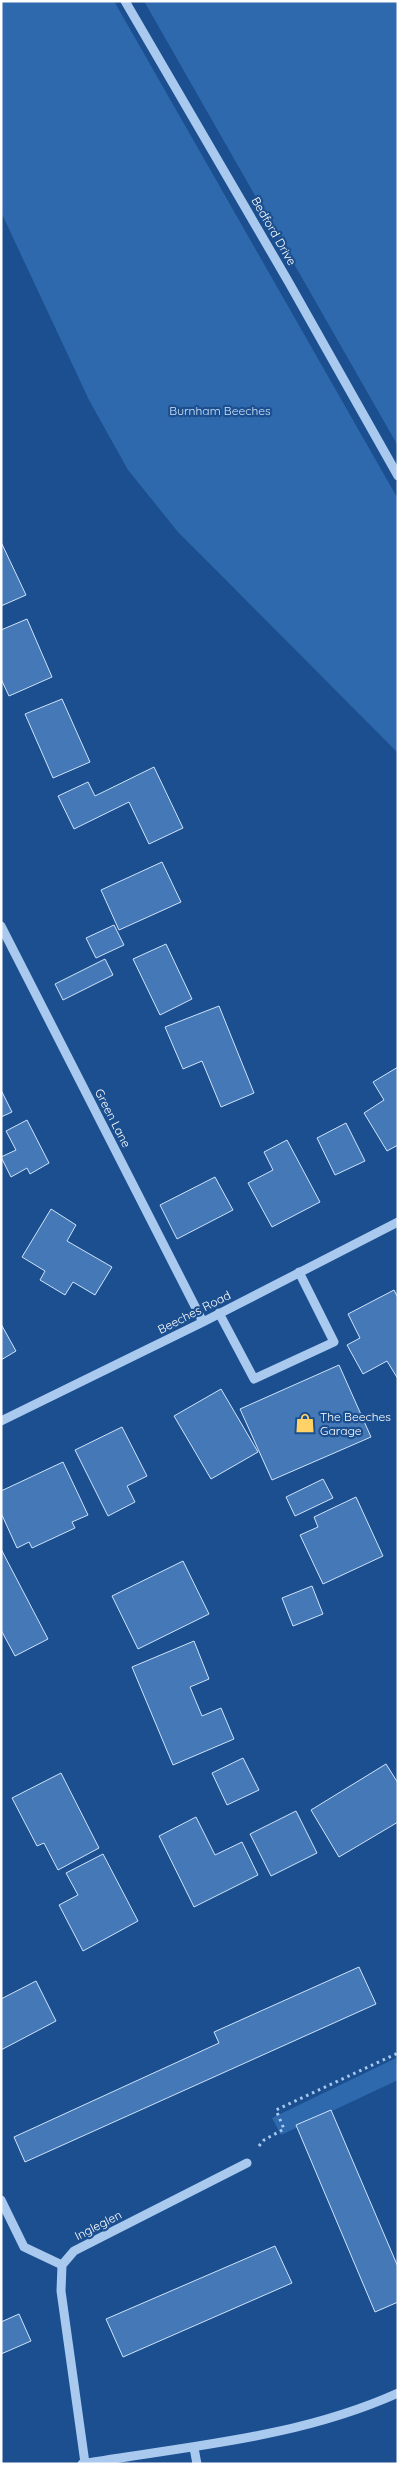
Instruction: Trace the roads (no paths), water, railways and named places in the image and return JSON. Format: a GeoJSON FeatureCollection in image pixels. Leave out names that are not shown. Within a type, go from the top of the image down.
{"type":"FeatureCollection","features":[{"type":"Feature","properties":{"kind":"street","name":"Bedford Drive"},"geometry":{"type":"LineString","coordinates":[[126,1],[284,272],[398,476]]}},
{"type":"Feature","properties":{"kind":"street","name":"Green Lane"},"geometry":{"type":"LineString","coordinates":[[1,926],[203,1322]]}},
{"type":"Feature","properties":{"kind":"street","name":"Beeches Road"},"geometry":{"type":"LineString","coordinates":[[1,1421],[203,1322],[398,1222]]}},
{"type":"Feature","properties":{"kind":"street"},"geometry":{"type":"LineString","coordinates":[[220,1313],[254,1379],[334,1342],[299,1272]]}},
{"type":"Feature","properties":{"kind":"street","name":"Ingleglen"},"geometry":{"type":"LineString","coordinates":[[62,2266],[74,2251],[247,2163]]}},
{"type":"Feature","properties":{"kind":"street"},"geometry":{"type":"LineString","coordinates":[[1,2200],[24,2247],[62,2266],[61,2291],[84,2463],[194,2448],[305,2425],[376,2402],[398,2392]]}},
{"type":"Feature","properties":{"kind":"street"},"geometry":{"type":"LineString","coordinates":[[194,2448],[197,2464]]}},
{"type":"Feature","properties":{"kind":"place","name":"The Beeches Garage"},"geometry":{"type":"Point","coordinates":[305,1423]}},
{"type":"Feature","properties":{"kind":"park label","name":"Burnham Beeches"},"geometry":{"type":"Point","coordinates":[220,410]}}]}
